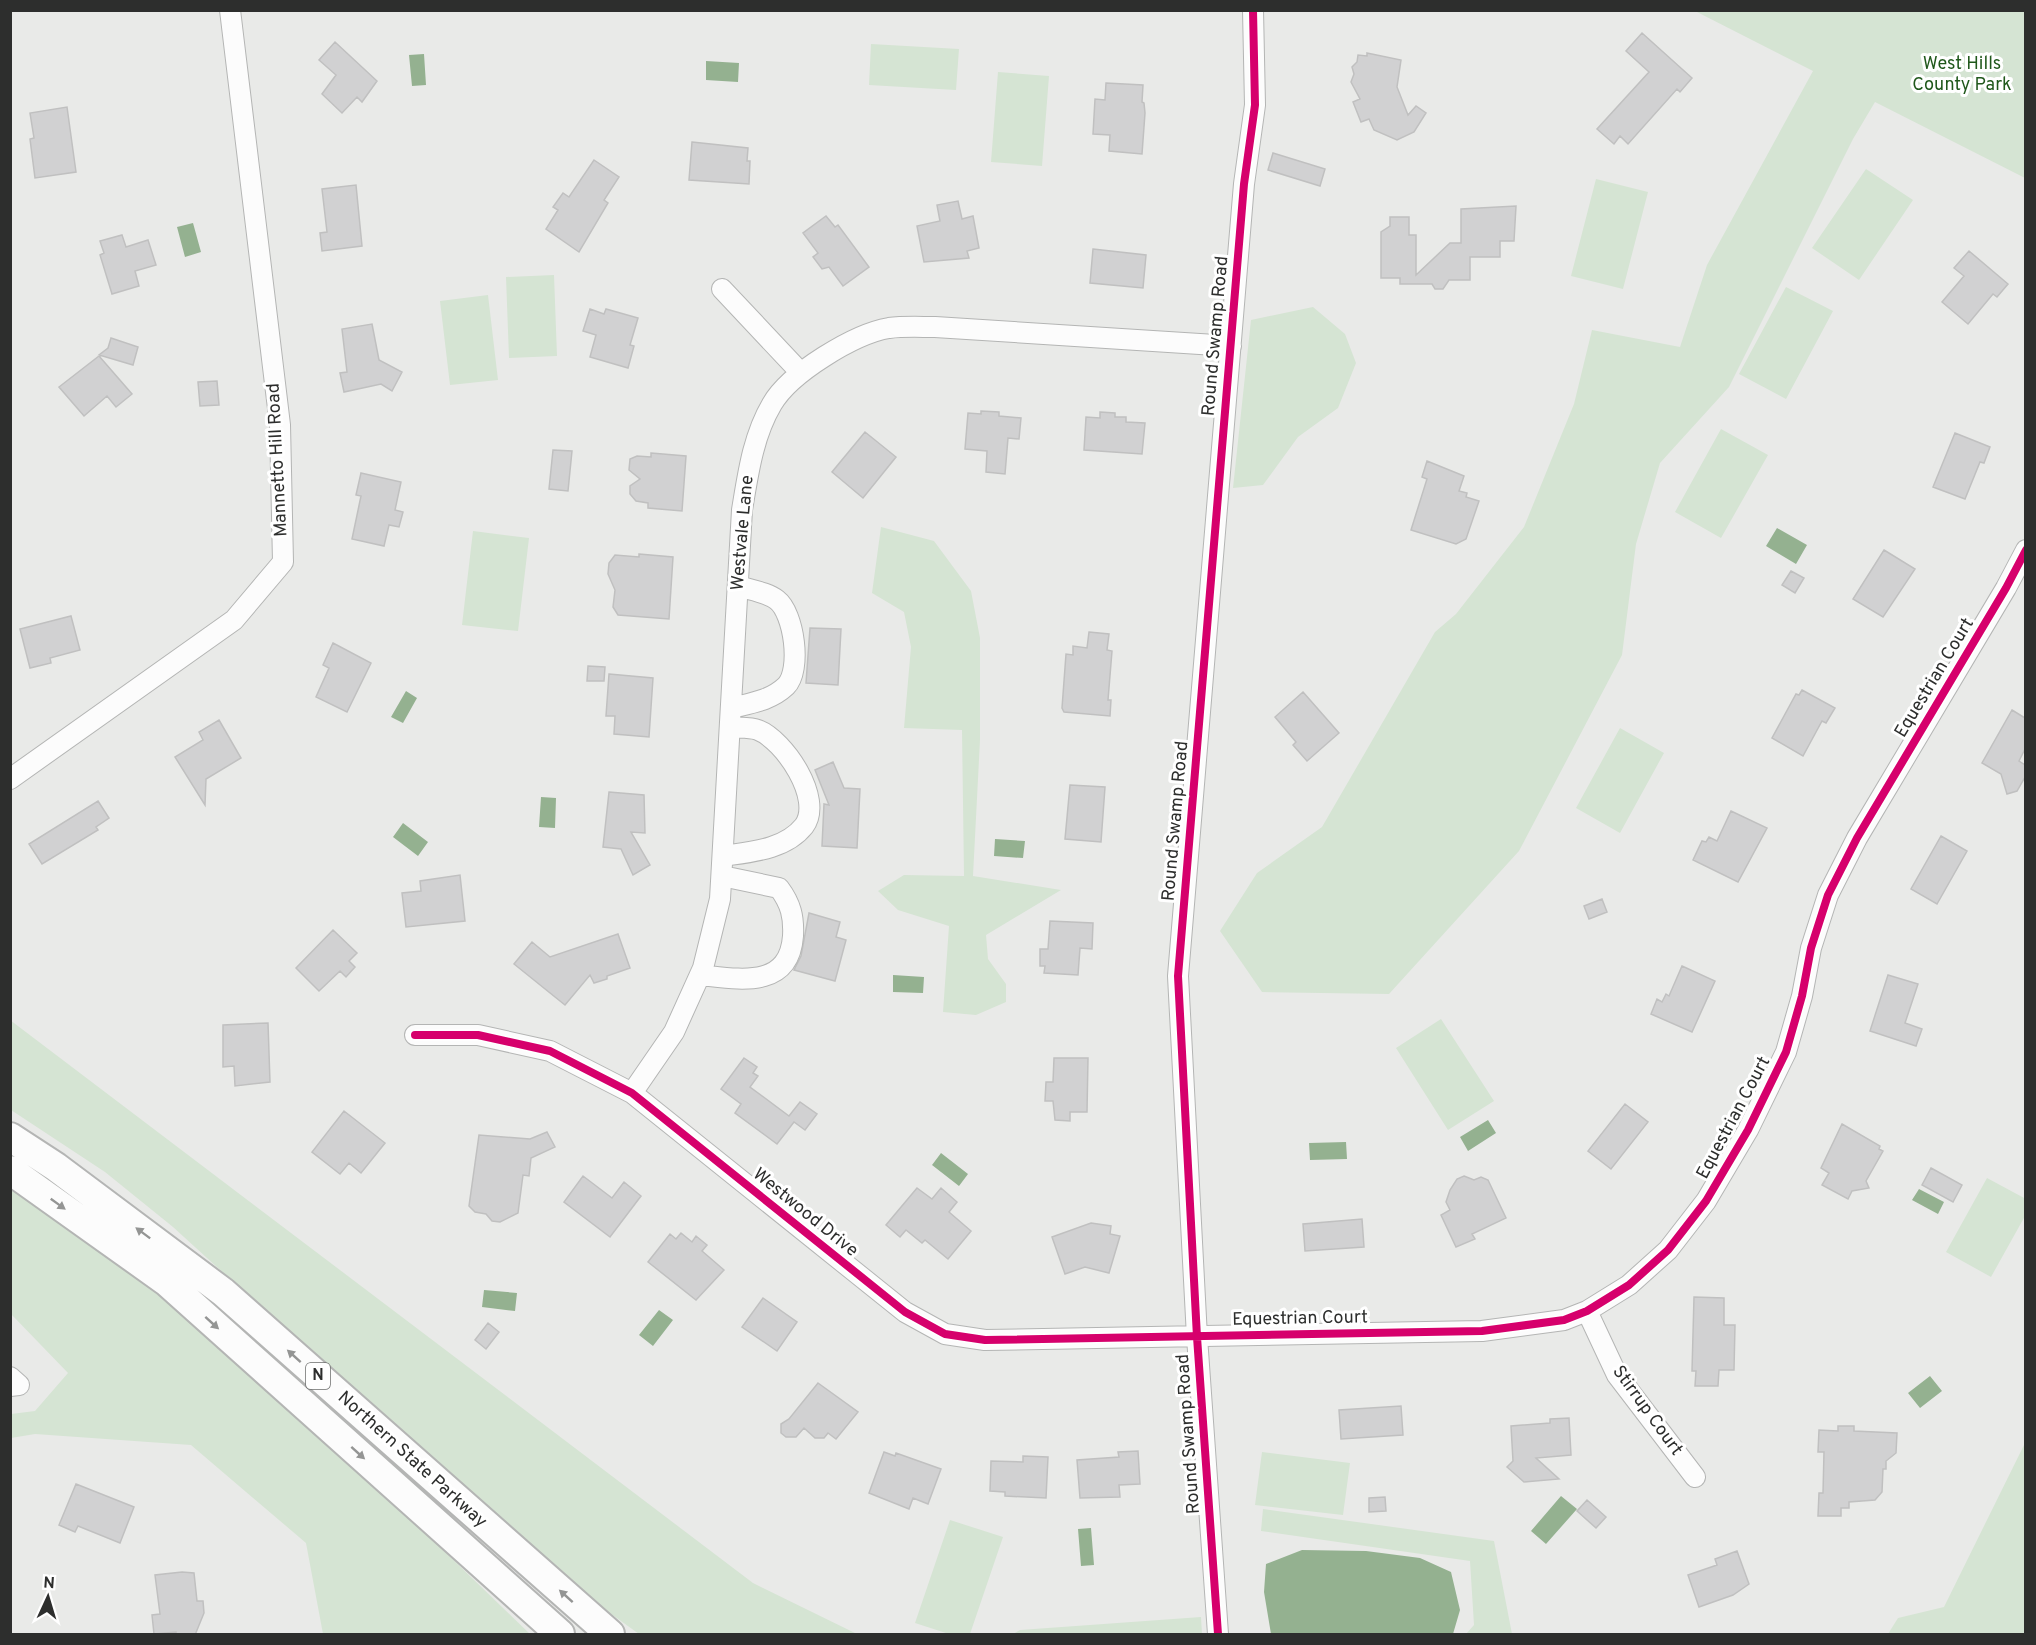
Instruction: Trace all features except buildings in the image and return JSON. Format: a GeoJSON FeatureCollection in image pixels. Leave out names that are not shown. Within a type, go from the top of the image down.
{"type":"FeatureCollection","features":[{"type":"Feature","properties":{"kind":"highway","name":"Northern State Parkway"},"geometry":{"type":"LineString","coordinates":[[10,1137],[56,1167],[223,1292],[610,1635]]}},
{"type":"Feature","properties":{"kind":"highway","name":"Northern State Parkway"},"geometry":{"type":"LineString","coordinates":[[10,1170],[167,1282],[559,1634]]}},
{"type":"Feature","properties":{"kind":"street","name":"Mannetto Hill Road"},"geometry":{"type":"LineString","coordinates":[[10,779],[234,620],[283,562],[280,425],[230,10]]}},
{"type":"Feature","properties":{"kind":"street","name":"Round Swamp Road"},"geometry":{"type":"LineString","coordinates":[[1218,1635],[1197,1337],[1178,976],[1244,184],[1255,105],[1253,10]]}},
{"type":"Feature","properties":{"kind":"street"},"geometry":{"type":"LineString","coordinates":[[722,289],[801,373]]}},
{"type":"Feature","properties":{"kind":"street","name":"Westvale Lane"},"geometry":{"type":"LineString","coordinates":[[632,1093],[674,1032],[700,975],[720,899],[742,510],[751,455],[772,404],[801,373],[849,343],[889,328],[935,327],[1231,346]]}},
{"type":"Feature","properties":{"kind":"street","name":"Equestrian Court"},"geometry":{"type":"LineString","coordinates":[[1197,1337],[1482,1331],[1564,1320],[1587,1311],[1629,1285],[1668,1250],[1706,1201],[1742,1140],[1786,1052],[1802,996],[1811,948],[1828,895],[1857,838],[2006,588],[2025,550]]}},
{"type":"Feature","properties":{"kind":"street"},"geometry":{"type":"LineString","coordinates":[[730,718],[764,701],[787,685],[794,670],[788,615],[778,601],[738,586]]}},
{"type":"Feature","properties":{"kind":"street"},"geometry":{"type":"LineString","coordinates":[[723,856],[764,850],[789,838],[803,826],[809,815],[809,793],[799,774],[775,743],[758,730],[730,718]]}},
{"type":"Feature","properties":{"kind":"street"},"geometry":{"type":"LineString","coordinates":[[700,975],[736,979],[757,978],[775,973],[784,964],[792,945],[794,920],[789,901],[779,888],[722,876]]}},
{"type":"Feature","properties":{"kind":"street","name":"Westwood Drive"},"geometry":{"type":"LineString","coordinates":[[415,1035],[478,1035],[550,1051],[632,1093],[905,1312],[945,1334],[985,1340],[1197,1337]]}},
{"type":"Feature","properties":{"kind":"street","name":"Stirrup Court"},"geometry":{"type":"LineString","coordinates":[[1587,1311],[1617,1375],[1695,1477]]}},
{"type":"Feature","properties":{"kind":"street"},"geometry":{"type":"LineString","coordinates":[[10,1377],[19,1385],[10,1386]]}},
{"type":"Feature","properties":{"kind":"green space","name":"West Hills County Park"},"geometry":{"type":"Polygon","coordinates":[[[1695,11],[2025,11],[2025,178],[1875,102],[1853,139],[1729,387],[1660,463],[1636,544],[1622,655],[1519,851],[1389,994],[1262,992],[1220,931],[1257,873],[1322,827],[1435,632],[1456,614],[1524,527],[1574,404],[1592,330],[1680,347],[1707,265],[1813,71],[1695,11]]]}},
{"type":"Feature","properties":{"kind":"green space"},"geometry":{"type":"Polygon","coordinates":[[[871,44],[959,49],[956,90],[869,85],[871,44]]]}},
{"type":"Feature","properties":{"kind":"green space"},"geometry":{"type":"Polygon","coordinates":[[[998,72],[1049,76],[1042,166],[991,162],[998,72]]]}},
{"type":"Feature","properties":{"kind":"green space"},"geometry":{"type":"Polygon","coordinates":[[[1866,169],[1913,200],[1859,280],[1812,248],[1866,169]]]}},
{"type":"Feature","properties":{"kind":"green space"},"geometry":{"type":"Polygon","coordinates":[[[1596,179],[1648,192],[1623,289],[1571,276],[1596,179]]]}},
{"type":"Feature","properties":{"kind":"green space"},"geometry":{"type":"Polygon","coordinates":[[[554,275],[557,356],[509,358],[506,277],[554,275]]]}},
{"type":"Feature","properties":{"kind":"green space"},"geometry":{"type":"Polygon","coordinates":[[[1786,287],[1833,311],[1786,399],[1739,374],[1786,287]]]}},
{"type":"Feature","properties":{"kind":"green space"},"geometry":{"type":"Polygon","coordinates":[[[488,295],[498,380],[450,385],[440,301],[488,295]]]}},
{"type":"Feature","properties":{"kind":"green space"},"geometry":{"type":"Polygon","coordinates":[[[1313,307],[1345,334],[1356,363],[1338,408],[1298,437],[1263,485],[1233,488],[1251,320],[1313,307]]]}},
{"type":"Feature","properties":{"kind":"green space"},"geometry":{"type":"Polygon","coordinates":[[[1721,429],[1768,455],[1721,538],[1675,512],[1721,429]]]}},
{"type":"Feature","properties":{"kind":"green space"},"geometry":{"type":"Polygon","coordinates":[[[881,527],[934,541],[971,591],[980,638],[980,740],[973,876],[1061,890],[986,935],[988,959],[1006,984],[1006,1002],[976,1015],[943,1012],[949,926],[898,910],[878,891],[904,875],[964,876],[962,730],[904,728],[911,647],[904,612],[872,593],[881,527]]]}},
{"type":"Feature","properties":{"kind":"green space"},"geometry":{"type":"Polygon","coordinates":[[[473,531],[529,538],[518,631],[462,625],[473,531]]]}},
{"type":"Feature","properties":{"kind":"green space"},"geometry":{"type":"Polygon","coordinates":[[[1620,728],[1664,753],[1620,833],[1576,808],[1620,728]]]}},
{"type":"Feature","properties":{"kind":"green space"},"geometry":{"type":"Polygon","coordinates":[[[1441,1019],[1494,1101],[1448,1130],[1396,1048],[1441,1019]]]}},
{"type":"Feature","properties":{"kind":"green space"},"geometry":{"type":"Polygon","coordinates":[[[10,1020],[753,1583],[857,1634],[639,1634],[546,1567],[173,1227],[105,1172],[11,1110],[10,1020]]]}},
{"type":"Feature","properties":{"kind":"green space"},"geometry":{"type":"Polygon","coordinates":[[[1987,1178],[2026,1199],[2025,1216],[1991,1277],[1946,1252],[1987,1178]]]}},
{"type":"Feature","properties":{"kind":"green space"},"geometry":{"type":"Polygon","coordinates":[[[10,1185],[172,1302],[443,1550],[530,1634],[323,1634],[306,1543],[191,1445],[35,1434],[11,1438],[11,1414],[35,1411],[68,1373],[11,1314],[10,1185]]]}},
{"type":"Feature","properties":{"kind":"green space"},"geometry":{"type":"Polygon","coordinates":[[[2025,1443],[2025,1634],[1888,1634],[1898,1618],[1944,1607],[2025,1443]]]}},
{"type":"Feature","properties":{"kind":"green space"},"geometry":{"type":"Polygon","coordinates":[[[1262,1452],[1350,1463],[1343,1515],[1255,1505],[1262,1452]]]}},
{"type":"Feature","properties":{"kind":"green space"},"geometry":{"type":"Polygon","coordinates":[[[1263,1509],[1494,1541],[1512,1634],[1466,1634],[1474,1625],[1470,1561],[1261,1531],[1263,1509]]]}},
{"type":"Feature","properties":{"kind":"green space"},"geometry":{"type":"Polygon","coordinates":[[[950,1520],[1003,1537],[970,1634],[949,1634],[915,1623],[950,1520]]]}},
{"type":"Feature","properties":{"kind":"green space"},"geometry":{"type":"Polygon","coordinates":[[[1201,1617],[1202,1634],[1013,1634],[1020,1630],[1201,1617]]]}},
{"type":"Feature","properties":{"kind":"shaded area"},"geometry":{"type":"Polygon","coordinates":[[[424,54],[426,85],[412,86],[409,55],[424,54]]]}},
{"type":"Feature","properties":{"kind":"shaded area"},"geometry":{"type":"Polygon","coordinates":[[[706,61],[739,63],[738,82],[706,80],[706,61]]]}},
{"type":"Feature","properties":{"kind":"shaded area"},"geometry":{"type":"Polygon","coordinates":[[[193,223],[201,252],[185,257],[177,227],[193,223]]]}},
{"type":"Feature","properties":{"kind":"shaded area"},"geometry":{"type":"Polygon","coordinates":[[[1777,528],[1807,545],[1796,564],[1766,546],[1777,528]]]}},
{"type":"Feature","properties":{"kind":"shaded area"},"geometry":{"type":"Polygon","coordinates":[[[406,691],[417,698],[403,723],[391,717],[406,691]]]}},
{"type":"Feature","properties":{"kind":"shaded area"},"geometry":{"type":"Polygon","coordinates":[[[541,797],[556,798],[555,828],[539,827],[541,797]]]}},
{"type":"Feature","properties":{"kind":"shaded area"},"geometry":{"type":"Polygon","coordinates":[[[403,823],[428,842],[418,856],[393,837],[403,823]]]}},
{"type":"Feature","properties":{"kind":"shaded area"},"geometry":{"type":"Polygon","coordinates":[[[995,839],[1025,841],[1023,858],[994,856],[995,839]]]}},
{"type":"Feature","properties":{"kind":"shaded area"},"geometry":{"type":"Polygon","coordinates":[[[893,975],[924,977],[923,993],[893,992],[893,975]]]}},
{"type":"Feature","properties":{"kind":"shaded area"},"geometry":{"type":"Polygon","coordinates":[[[1488,1120],[1496,1133],[1468,1151],[1460,1137],[1488,1120]]]}},
{"type":"Feature","properties":{"kind":"shaded area"},"geometry":{"type":"Polygon","coordinates":[[[1346,1142],[1347,1159],[1310,1160],[1309,1143],[1346,1142]]]}},
{"type":"Feature","properties":{"kind":"shaded area"},"geometry":{"type":"Polygon","coordinates":[[[941,1153],[968,1174],[959,1186],[932,1165],[941,1153]]]}},
{"type":"Feature","properties":{"kind":"shaded area"},"geometry":{"type":"Polygon","coordinates":[[[1919,1189],[1944,1202],[1938,1214],[1912,1200],[1919,1189]]]}},
{"type":"Feature","properties":{"kind":"shaded area"},"geometry":{"type":"Polygon","coordinates":[[[484,1290],[517,1293],[515,1311],[482,1307],[484,1290]]]}},
{"type":"Feature","properties":{"kind":"shaded area"},"geometry":{"type":"Polygon","coordinates":[[[659,1310],[673,1320],[653,1346],[639,1335],[659,1310]]]}},
{"type":"Feature","properties":{"kind":"shaded area"},"geometry":{"type":"Polygon","coordinates":[[[1930,1376],[1942,1391],[1920,1408],[1908,1393],[1930,1376]]]}},
{"type":"Feature","properties":{"kind":"shaded area"},"geometry":{"type":"Polygon","coordinates":[[[1561,1496],[1577,1509],[1546,1544],[1531,1531],[1561,1496]]]}},
{"type":"Feature","properties":{"kind":"shaded area"},"geometry":{"type":"Polygon","coordinates":[[[1091,1528],[1094,1565],[1081,1566],[1078,1529],[1091,1528]]]}},
{"type":"Feature","properties":{"kind":"shaded area"},"geometry":{"type":"Polygon","coordinates":[[[1302,1550],[1366,1551],[1420,1558],[1451,1572],[1460,1610],[1453,1634],[1271,1634],[1264,1592],[1266,1564],[1302,1550]]]}},
{"type":"Feature","properties":{"kind":"cycle path"},"geometry":{"type":"LineString","coordinates":[[1218,1634],[1197,1337],[1178,976],[1244,184],[1255,105],[1253,10]]}},
{"type":"Feature","properties":{"kind":"cycle path"},"geometry":{"type":"LineString","coordinates":[[415,1035],[478,1035],[550,1051],[632,1093],[905,1312],[945,1334],[985,1340],[1482,1331],[1564,1320],[1587,1311],[1629,1285],[1668,1250],[1706,1201],[1748,1130],[1786,1052],[1802,996],[1811,948],[1828,895],[1857,838],[2006,588],[2026,550]]}}]}
